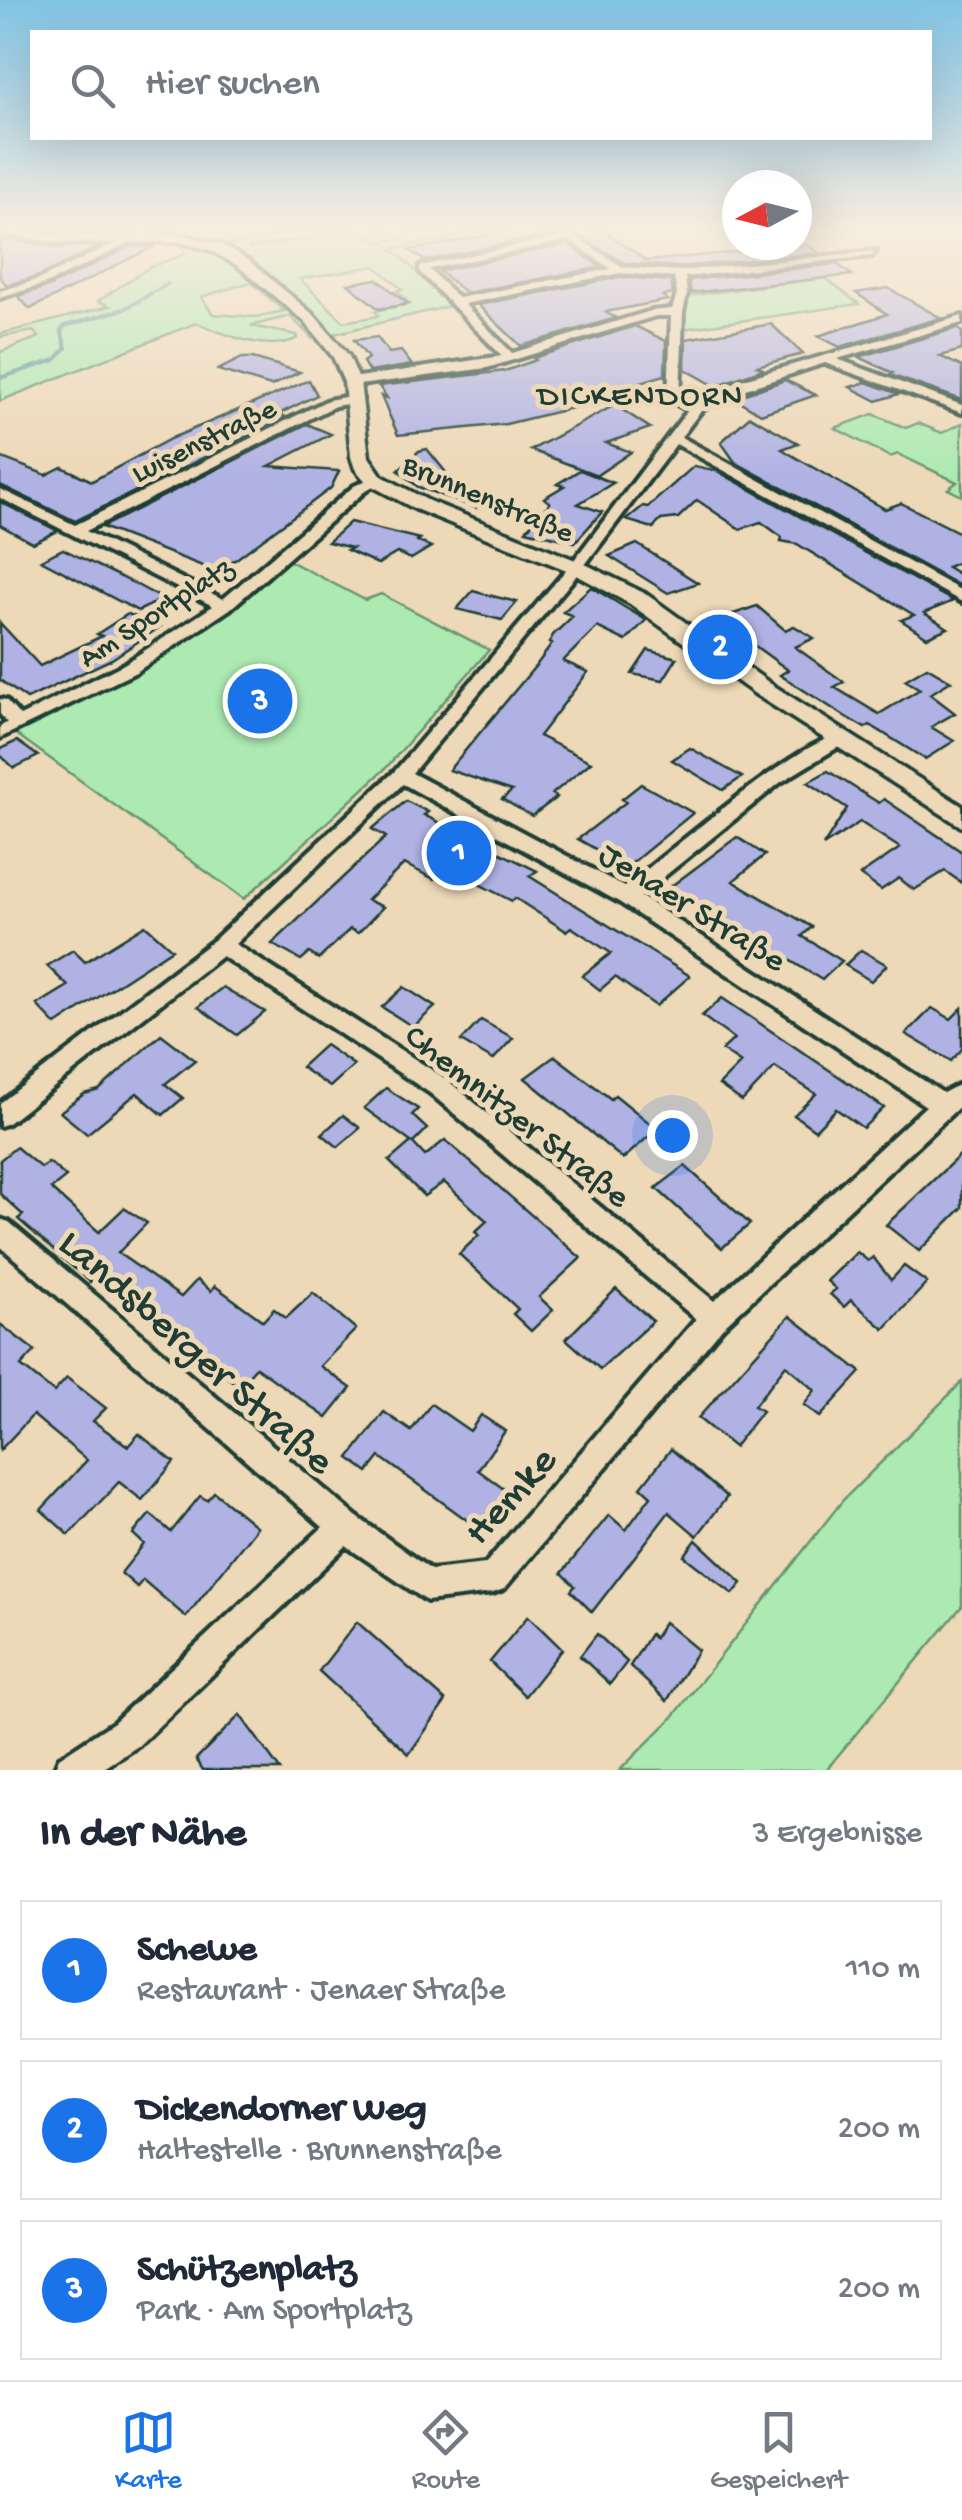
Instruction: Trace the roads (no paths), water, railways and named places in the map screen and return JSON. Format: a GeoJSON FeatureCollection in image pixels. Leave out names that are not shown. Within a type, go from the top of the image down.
{"type":"FeatureCollection","features":[{"type":"Feature","properties":{"kind":"street","name":"Brunnenstraße"},"geometry":{"type":"LineString","coordinates":[[303,313],[331,342],[354,390],[360,456],[364,469],[375,480],[422,506],[576,567],[638,599],[962,818]]}},
{"type":"Feature","properties":{"kind":"street"},"geometry":{"type":"LineString","coordinates":[[467,313],[511,358]]}},
{"type":"Feature","properties":{"kind":"street","name":"Luisenstraße"},"geometry":{"type":"LineString","coordinates":[[74,530],[354,390],[487,364],[642,317],[673,313]]}},
{"type":"Feature","properties":{"kind":"street"},"geometry":{"type":"LineString","coordinates":[[677,313],[674,400],[696,408]]}},
{"type":"Feature","properties":{"kind":"street"},"geometry":{"type":"LineString","coordinates":[[0,1116],[221,944],[401,775],[576,567],[696,408],[717,394],[962,319]]}},
{"type":"Feature","properties":{"kind":"street"},"geometry":{"type":"LineString","coordinates":[[825,359],[962,409]]}},
{"type":"Feature","properties":{"kind":"street"},"geometry":{"type":"LineString","coordinates":[[672,438],[962,596]]}},
{"type":"Feature","properties":{"kind":"street","name":"Am Sportplatz"},"geometry":{"type":"LineString","coordinates":[[0,733],[130,668],[224,606],[359,488],[375,480]]}},
{"type":"Feature","properties":{"kind":"street"},"geometry":{"type":"LineString","coordinates":[[0,493],[224,606]]}},
{"type":"Feature","properties":{"kind":"street"},"geometry":{"type":"LineString","coordinates":[[0,704],[18,724]]}},
{"type":"Feature","properties":{"kind":"street"},"geometry":{"type":"LineString","coordinates":[[626,898],[775,778],[840,739]]}},
{"type":"Feature","properties":{"kind":"street","name":"Jenaer Straße"},"geometry":{"type":"LineString","coordinates":[[401,775],[626,898],[952,1098]]}},
{"type":"Feature","properties":{"kind":"street","name":"Chemnitzer Straße"},"geometry":{"type":"LineString","coordinates":[[221,944],[438,1086],[714,1318]]}},
{"type":"Feature","properties":{"kind":"street","name":"Hemke"},"geometry":{"type":"LineString","coordinates":[[345,1528],[426,1586],[493,1578],[714,1318],[952,1098]]}},
{"type":"Feature","properties":{"kind":"street","name":"Landsberger Straße"},"geometry":{"type":"LineString","coordinates":[[0,1230],[345,1528]]}},
{"type":"Feature","properties":{"kind":"street"},"geometry":{"type":"LineString","coordinates":[[71,1770],[126,1734],[345,1528]]}},
{"type":"Feature","properties":{"kind":"waterway"},"geometry":{"type":"LineString","coordinates":[[0,378],[55,360],[66,348],[61,330],[65,326],[112,313]]}},
{"type":"Feature","properties":{"kind":"place","name":"Dickendorner Weg"},"geometry":{"type":"Point","coordinates":[720,647]}},
{"type":"Feature","properties":{"kind":"place","name":"Schützenplatz"},"geometry":{"type":"Point","coordinates":[260,701]}},
{"type":"Feature","properties":{"kind":"place","name":"Schewe"},"geometry":{"type":"Point","coordinates":[459,853]}},
{"type":"Feature","properties":{"kind":"district","name":"DICKENDORN"},"geometry":{"type":"Point","coordinates":[641,393]}}]}
